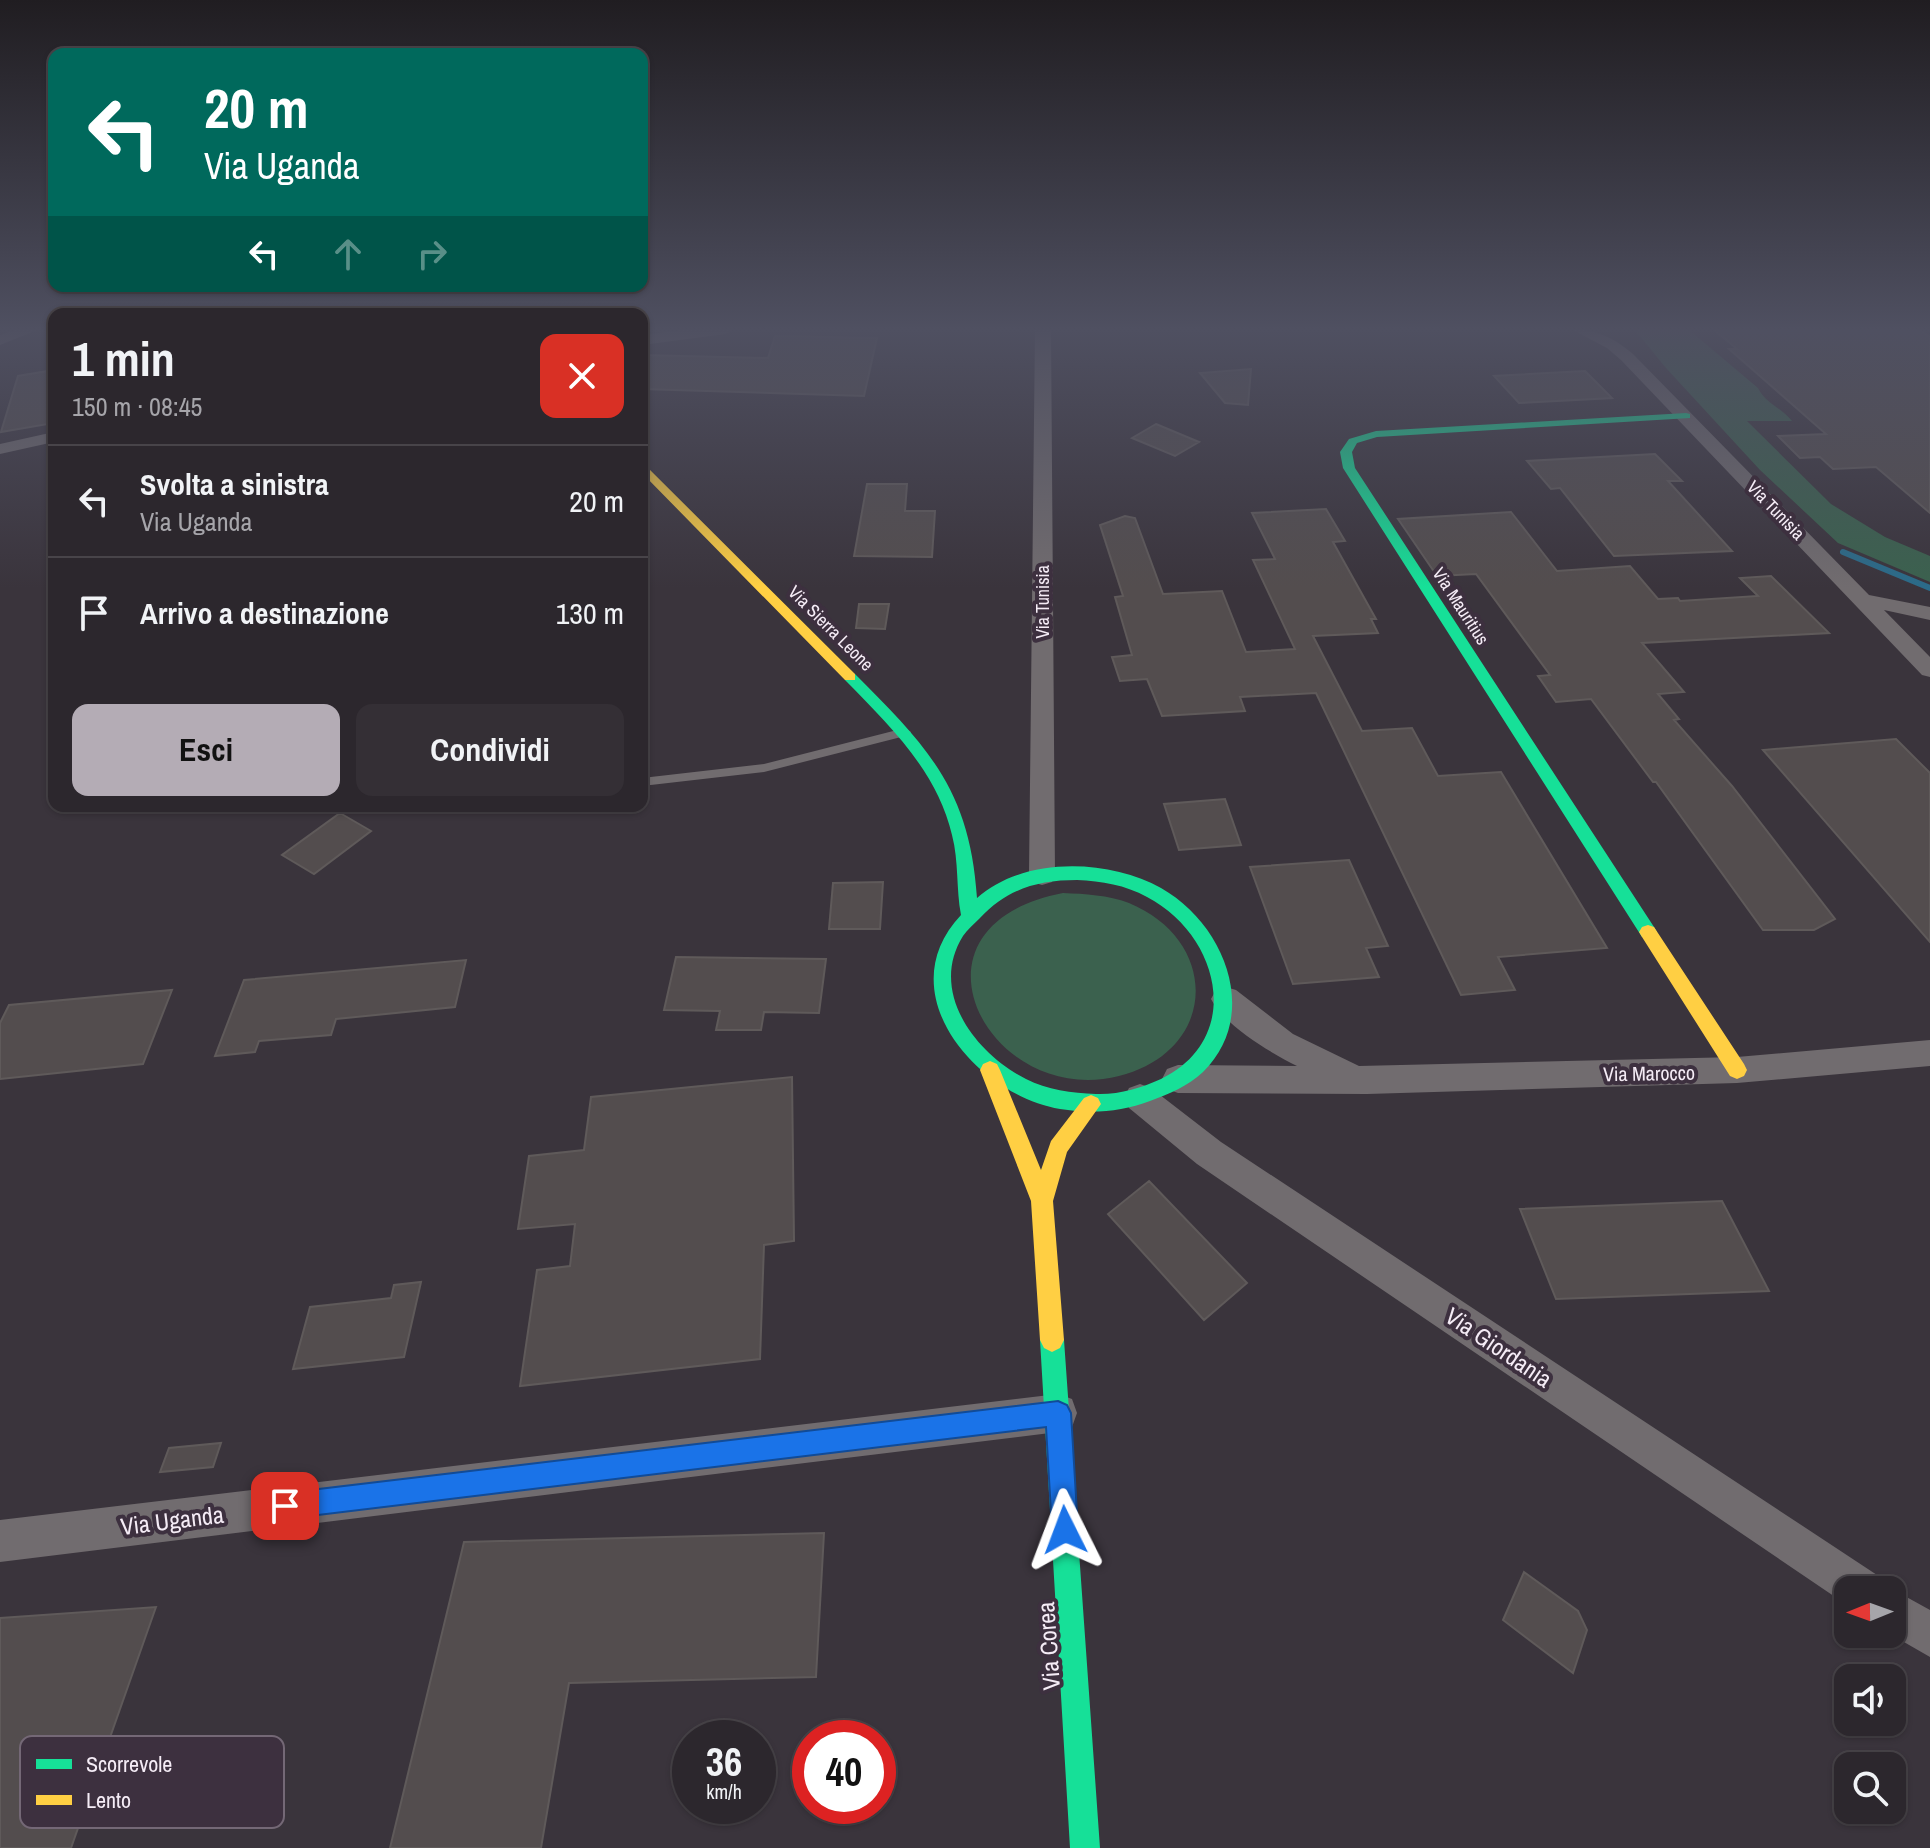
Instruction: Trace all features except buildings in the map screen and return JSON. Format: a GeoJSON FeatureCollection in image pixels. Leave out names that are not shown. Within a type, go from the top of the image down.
{"type":"FeatureCollection","features":[{"type":"Feature","properties":{"kind":"street","name":"Via Tunisia"},"geometry":{"type":"LineString","coordinates":[[1042,875],[1043,415]]}},
{"type":"Feature","properties":{"kind":"street","name":"Via Tunisia"},"geometry":{"type":"LineString","coordinates":[[1686,416],[1930,670]]}},
{"type":"Feature","properties":{"kind":"street","name":"Via Mauritius"},"geometry":{"type":"LineString","coordinates":[[1686,416],[1376,434],[1353,441],[1346,452],[1349,468],[1737,1070]]}},
{"type":"Feature","properties":{"kind":"street"},"geometry":{"type":"LineString","coordinates":[[0,449],[48,438]]}},
{"type":"Feature","properties":{"kind":"street","name":"Via Sierra Leone"},"geometry":{"type":"LineString","coordinates":[[648,472],[905,732],[932,765],[952,801],[966,837],[969,913]]}},
{"type":"Feature","properties":{"kind":"street"},"geometry":{"type":"LineString","coordinates":[[1863,600],[1930,614]]}},
{"type":"Feature","properties":{"kind":"street","name":"Via Sierra Leone"},"geometry":{"type":"LineString","coordinates":[[966,837],[985,854]]}},
{"type":"Feature","properties":{"kind":"street"},"geometry":{"type":"LineString","coordinates":[[990,1070],[1037,1095],[1091,1104],[1140,1098],[1178,1079],[1208,1052],[1223,1020],[1226,999],[1220,963],[1199,927],[1174,904],[1135,883],[1094,874],[1013,877],[969,913],[949,943],[941,983],[955,1031],[990,1070],[1042,1201]]}},
{"type":"Feature","properties":{"kind":"street","name":"Via Marocco"},"geometry":{"type":"LineString","coordinates":[[1226,999],[1266,1035],[1301,1056],[1367,1080]]}},
{"type":"Feature","properties":{"kind":"street","name":"Via Marocco"},"geometry":{"type":"LineString","coordinates":[[1178,1079],[1367,1080],[1737,1070],[1930,1053]]}},
{"type":"Feature","properties":{"kind":"street","name":"Via Giordania"},"geometry":{"type":"LineString","coordinates":[[1140,1098],[1209,1153],[1841,1576]]}},
{"type":"Feature","properties":{"kind":"street"},"geometry":{"type":"LineString","coordinates":[[1042,1201],[1054,1152],[1067,1128],[1091,1104]]}},
{"type":"Feature","properties":{"kind":"street","name":"Via Corea"},"geometry":{"type":"LineString","coordinates":[[1042,1201],[1085,1848]]}},
{"type":"Feature","properties":{"kind":"street","name":"Via Uganda"},"geometry":{"type":"LineString","coordinates":[[0,1541],[1058,1413]]}},
{"type":"Feature","properties":{"kind":"street"},"geometry":{"type":"LineString","coordinates":[[1906,1619],[1930,1635]]}},
{"type":"Feature","properties":{"kind":"lane"},"geometry":{"type":"LineString","coordinates":[[648,781],[764,768],[905,732]]}},
{"type":"Feature","properties":{"kind":"green space"},"geometry":{"type":"Polygon","coordinates":[[[1710,415],[1786,415],[1792,421],[1747,421],[1831,504],[1885,537],[1930,556],[1930,582],[1838,543],[1760,470],[1710,415]]]}},
{"type":"Feature","properties":{"kind":"green space"},"geometry":{"type":"Polygon","coordinates":[[[1063,893],[1088,894],[1129,903],[1159,920],[1180,943],[1192,968],[1196,994],[1190,1020],[1175,1044],[1152,1063],[1119,1076],[1072,1079],[1031,1066],[999,1041],[978,1009],[971,974],[981,940],[1011,912],[1063,893]]]}},
{"type":"Feature","properties":{"kind":"waterway"},"geometry":{"type":"LineString","coordinates":[[1843,552],[1930,588]]}},
{"type":"Feature","properties":{"kind":"traffic: fast"},"geometry":{"type":"LineString","coordinates":[[1648,932],[1349,468],[1346,452],[1353,441],[1376,434],[1686,416]]}},
{"type":"Feature","properties":{"kind":"traffic: fast"},"geometry":{"type":"LineString","coordinates":[[850,677],[903,731],[940,780],[961,837],[967,871],[969,913]]}},
{"type":"Feature","properties":{"kind":"traffic: fast"},"geometry":{"type":"LineString","coordinates":[[1059,874],[1113,877],[1155,893],[1178,909],[1197,929],[1212,952],[1221,976],[1224,1002],[1220,1029],[1197,1065],[1158,1090],[1099,1103],[1058,1099],[1019,1086],[986,1064],[960,1035],[945,1003],[942,968],[955,933],[986,900],[1003,889],[1030,878],[1059,874]]}},
{"type":"Feature","properties":{"kind":"traffic: fast"},"geometry":{"type":"LineString","coordinates":[[1052,1340],[1085,1848]]}},
{"type":"Feature","properties":{"kind":"traffic: slow"},"geometry":{"type":"LineString","coordinates":[[648,472],[850,677]]}},
{"type":"Feature","properties":{"kind":"traffic: slow"},"geometry":{"type":"LineString","coordinates":[[1648,932],[1737,1070]]}},
{"type":"Feature","properties":{"kind":"traffic: slow"},"geometry":{"type":"LineString","coordinates":[[990,1070],[1042,1201],[1052,1340]]}},
{"type":"Feature","properties":{"kind":"traffic: slow"},"geometry":{"type":"LineString","coordinates":[[1042,1201],[1058,1148],[1091,1104]]}},
{"type":"Feature","properties":{"kind":"route"},"geometry":{"type":"LineString","coordinates":[[285,1506],[1058,1413],[1065,1530]]}}]}
